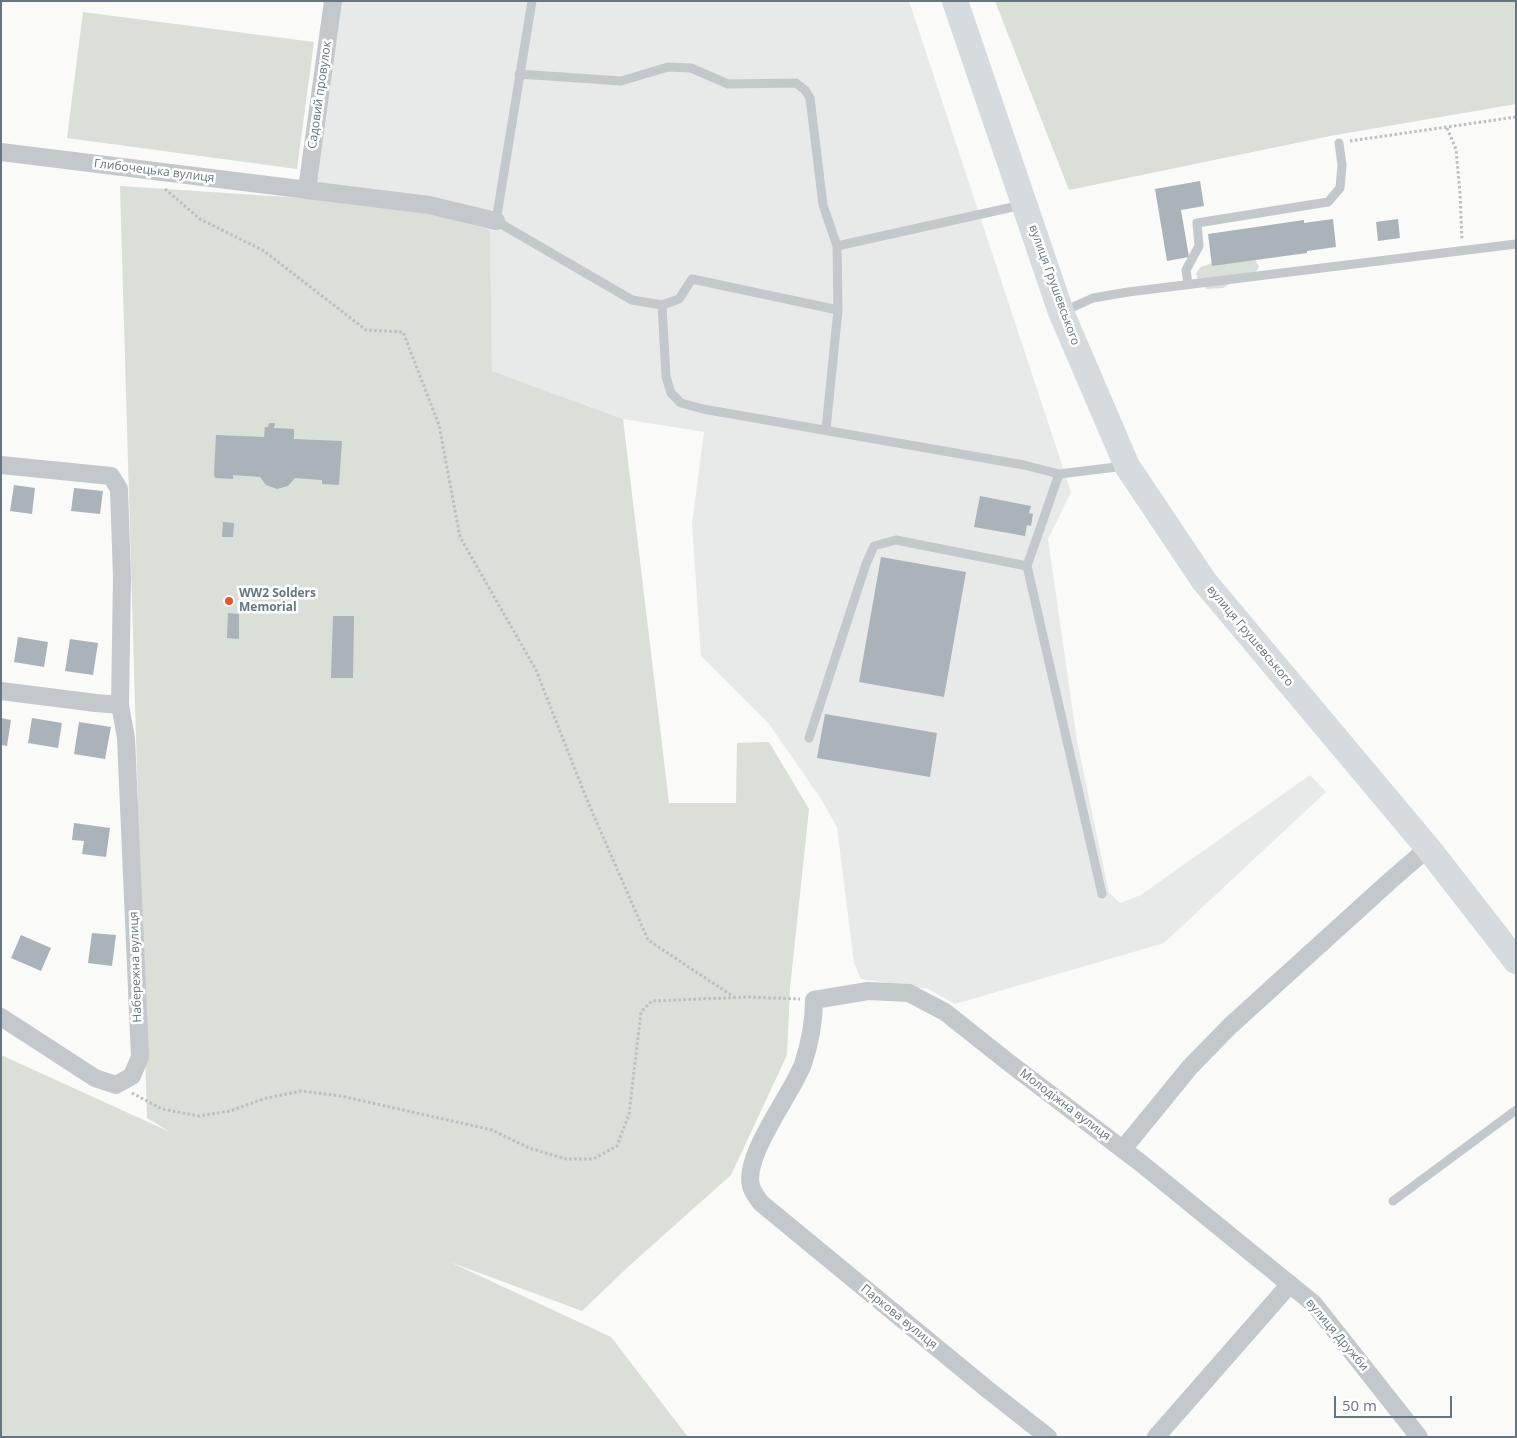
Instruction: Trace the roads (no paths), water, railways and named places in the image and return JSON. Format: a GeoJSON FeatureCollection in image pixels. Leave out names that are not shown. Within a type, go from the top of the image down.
{"type":"FeatureCollection","features":[{"type":"Feature","properties":{"kind":"main road","name":"вулиця Грушевського"},"geometry":{"type":"LineString","coordinates":[[954,1],[1061,312],[1127,466],[1204,581],[1428,848],[1516,961]]}},
{"type":"Feature","properties":{"kind":"street","name":"Садовий провулок"},"geometry":{"type":"LineString","coordinates":[[307,189],[334,1]]}},
{"type":"Feature","properties":{"kind":"street","name":"Глибочецька вулиця"},"geometry":{"type":"LineString","coordinates":[[1,152],[429,205],[496,221]]}},
{"type":"Feature","properties":{"kind":"street","name":"Набережна вулиця"},"geometry":{"type":"LineString","coordinates":[[1,465],[111,476],[119,489],[122,577],[120,704],[126,738],[140,1057],[132,1076],[116,1085],[95,1078],[1,1017]]}},
{"type":"Feature","properties":{"kind":"street"},"geometry":{"type":"LineString","coordinates":[[1,691],[96,704],[120,704]]}},
{"type":"Feature","properties":{"kind":"street"},"geometry":{"type":"LineString","coordinates":[[1123,1149],[1190,1067],[1230,1026],[1428,848]]}},
{"type":"Feature","properties":{"kind":"street","name":"Молодіжна вулиця"},"geometry":{"type":"LineString","coordinates":[[754,1194],[751,1185],[751,1172],[754,1160],[802,1065],[814,1022],[814,1000],[868,990],[909,993],[945,1012],[1123,1149],[1290,1284]]}},
{"type":"Feature","properties":{"kind":"street","name":"Паркова вулиця"},"geometry":{"type":"LineString","coordinates":[[754,1194],[775,1215],[1048,1437]]}},
{"type":"Feature","properties":{"kind":"street"},"geometry":{"type":"LineString","coordinates":[[1156,1437],[1290,1284]]}},
{"type":"Feature","properties":{"kind":"street","name":"вулиця Дружби"},"geometry":{"type":"LineString","coordinates":[[1290,1284],[1314,1304],[1419,1437]]}},
{"type":"Feature","properties":{"kind":"lane"},"geometry":{"type":"LineString","coordinates":[[532,1],[496,221],[632,300],[662,305],[679,299],[692,279],[838,310]]}},
{"type":"Feature","properties":{"kind":"lane"},"geometry":{"type":"LineString","coordinates":[[519,74],[621,82],[668,67],[691,68],[728,84],[796,83],[805,90],[810,98],[824,205],[837,246],[838,310],[826,429]]}},
{"type":"Feature","properties":{"kind":"lane"},"geometry":{"type":"LineString","coordinates":[[1188,284],[1186,270],[1199,246],[1197,224],[1328,202],[1340,188],[1342,165],[1339,143]]}},
{"type":"Feature","properties":{"kind":"lane"},"geometry":{"type":"LineString","coordinates":[[837,246],[1025,204]]}},
{"type":"Feature","properties":{"kind":"lane"},"geometry":{"type":"LineString","coordinates":[[1061,312],[1092,298],[1188,284],[1516,244]]}},
{"type":"Feature","properties":{"kind":"lane"},"geometry":{"type":"LineString","coordinates":[[662,305],[666,377],[671,393],[681,403],[703,409],[1024,464],[1059,474],[1127,466]]}},
{"type":"Feature","properties":{"kind":"lane"},"geometry":{"type":"LineString","coordinates":[[1059,474],[1027,566],[1102,894]]}},
{"type":"Feature","properties":{"kind":"lane"},"geometry":{"type":"LineString","coordinates":[[809,738],[863,573],[874,546],[896,540],[1027,566]]}},
{"type":"Feature","properties":{"kind":"lane"},"geometry":{"type":"LineString","coordinates":[[1393,1201],[1516,1110]]}},
{"type":"Feature","properties":{"kind":"place","name":"WW2 Solders Memorial"},"geometry":{"type":"Point","coordinates":[229,601]}}]}
